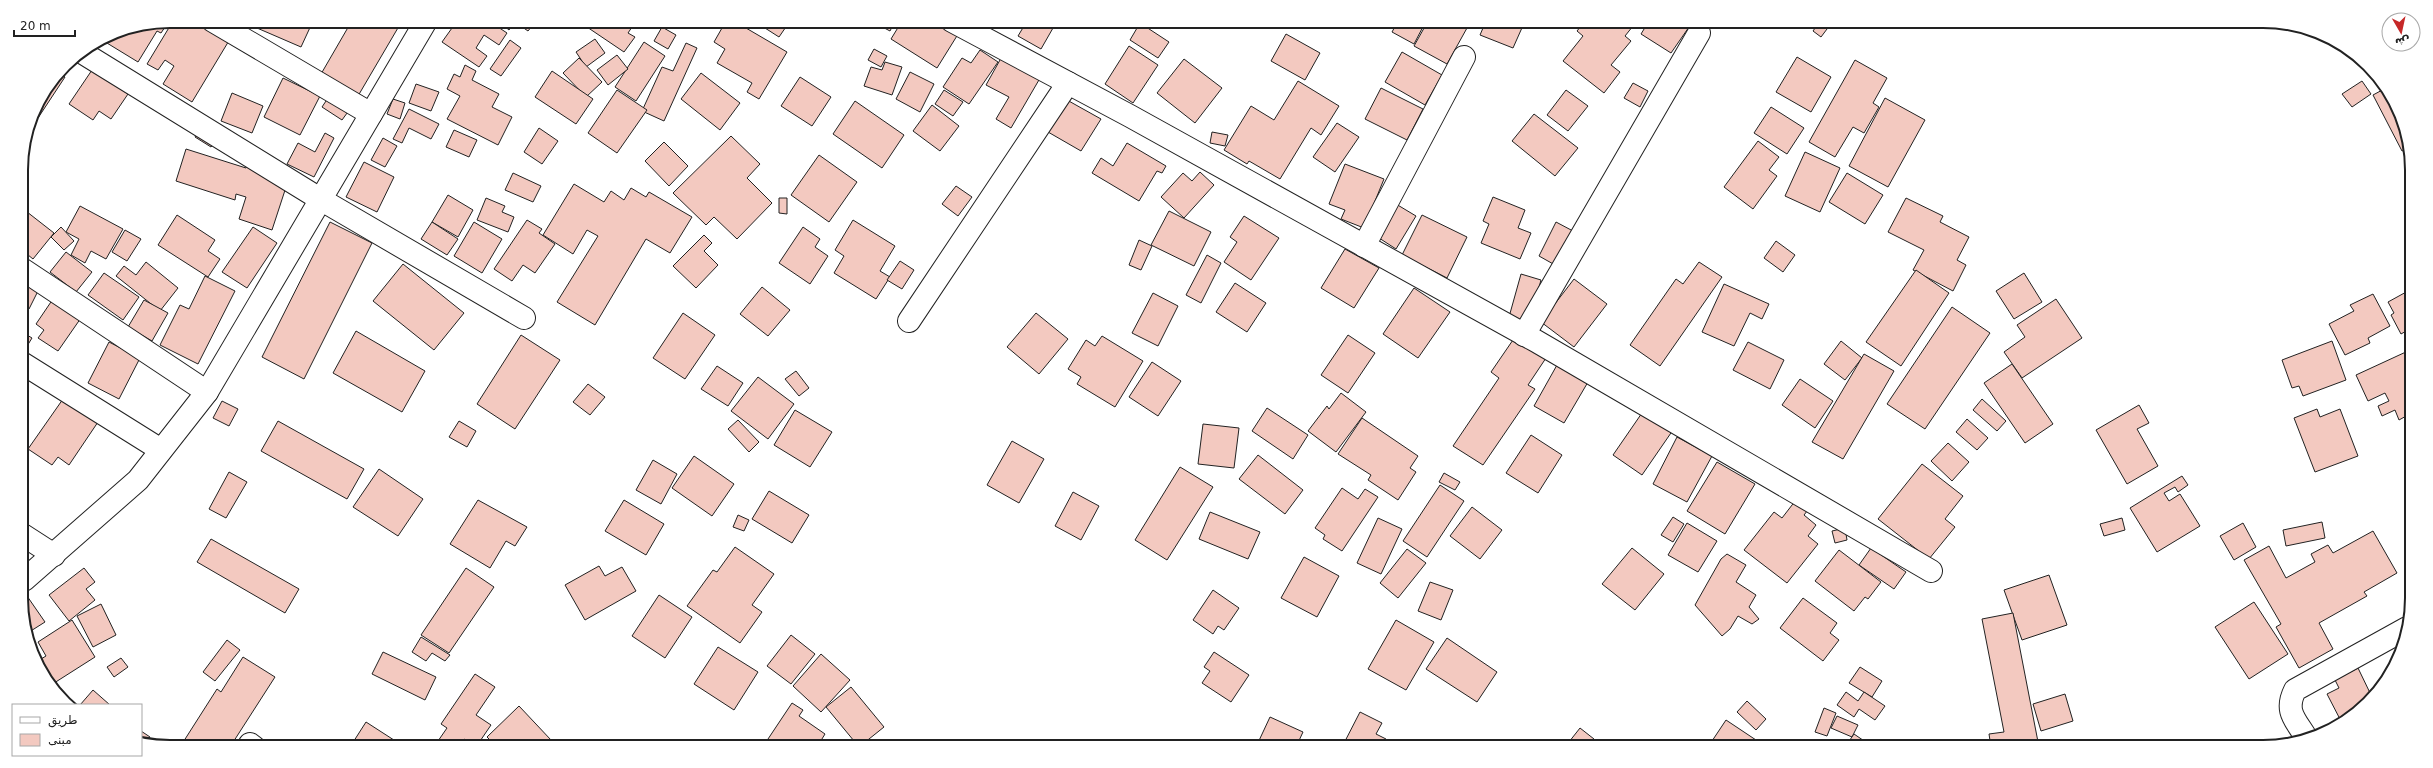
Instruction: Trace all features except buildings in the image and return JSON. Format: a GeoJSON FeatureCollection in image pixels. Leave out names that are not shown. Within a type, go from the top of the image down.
{"type":"FeatureCollection","features":[{"type":"Feature","properties":{"kind":"street"},"geometry":{"type":"LineString","coordinates":[[225,28],[371,114]]}},
{"type":"Feature","properties":{"kind":"street"},"geometry":{"type":"LineString","coordinates":[[28,577],[138,480],[207,392],[422,28]]}},
{"type":"Feature","properties":{"kind":"street"},"geometry":{"type":"LineString","coordinates":[[965,28],[1068,83],[1524,335],[1931,571]]}},
{"type":"Feature","properties":{"kind":"street"},"geometry":{"type":"LineString","coordinates":[[1524,335],[1699,33]]}},
{"type":"Feature","properties":{"kind":"street"},"geometry":{"type":"LineString","coordinates":[[87,55],[320,199],[524,318]]}},
{"type":"Feature","properties":{"kind":"street"},"geometry":{"type":"LineString","coordinates":[[1364,246],[1464,57]]}},
{"type":"Feature","properties":{"kind":"street"},"geometry":{"type":"LineString","coordinates":[[909,321],[1068,83]]}},
{"type":"Feature","properties":{"kind":"street"},"geometry":{"type":"LineString","coordinates":[[28,273],[207,392]]}},
{"type":"Feature","properties":{"kind":"street"},"geometry":{"type":"LineString","coordinates":[[28,367],[161,450]]}},
{"type":"Feature","properties":{"kind":"street"},"geometry":{"type":"LineString","coordinates":[[28,539],[54,555]]}},
{"type":"Feature","properties":{"kind":"street"},"geometry":{"type":"LineString","coordinates":[[2304,733],[2291,712],[2290,701],[2295,690],[2401,632]]}}]}
